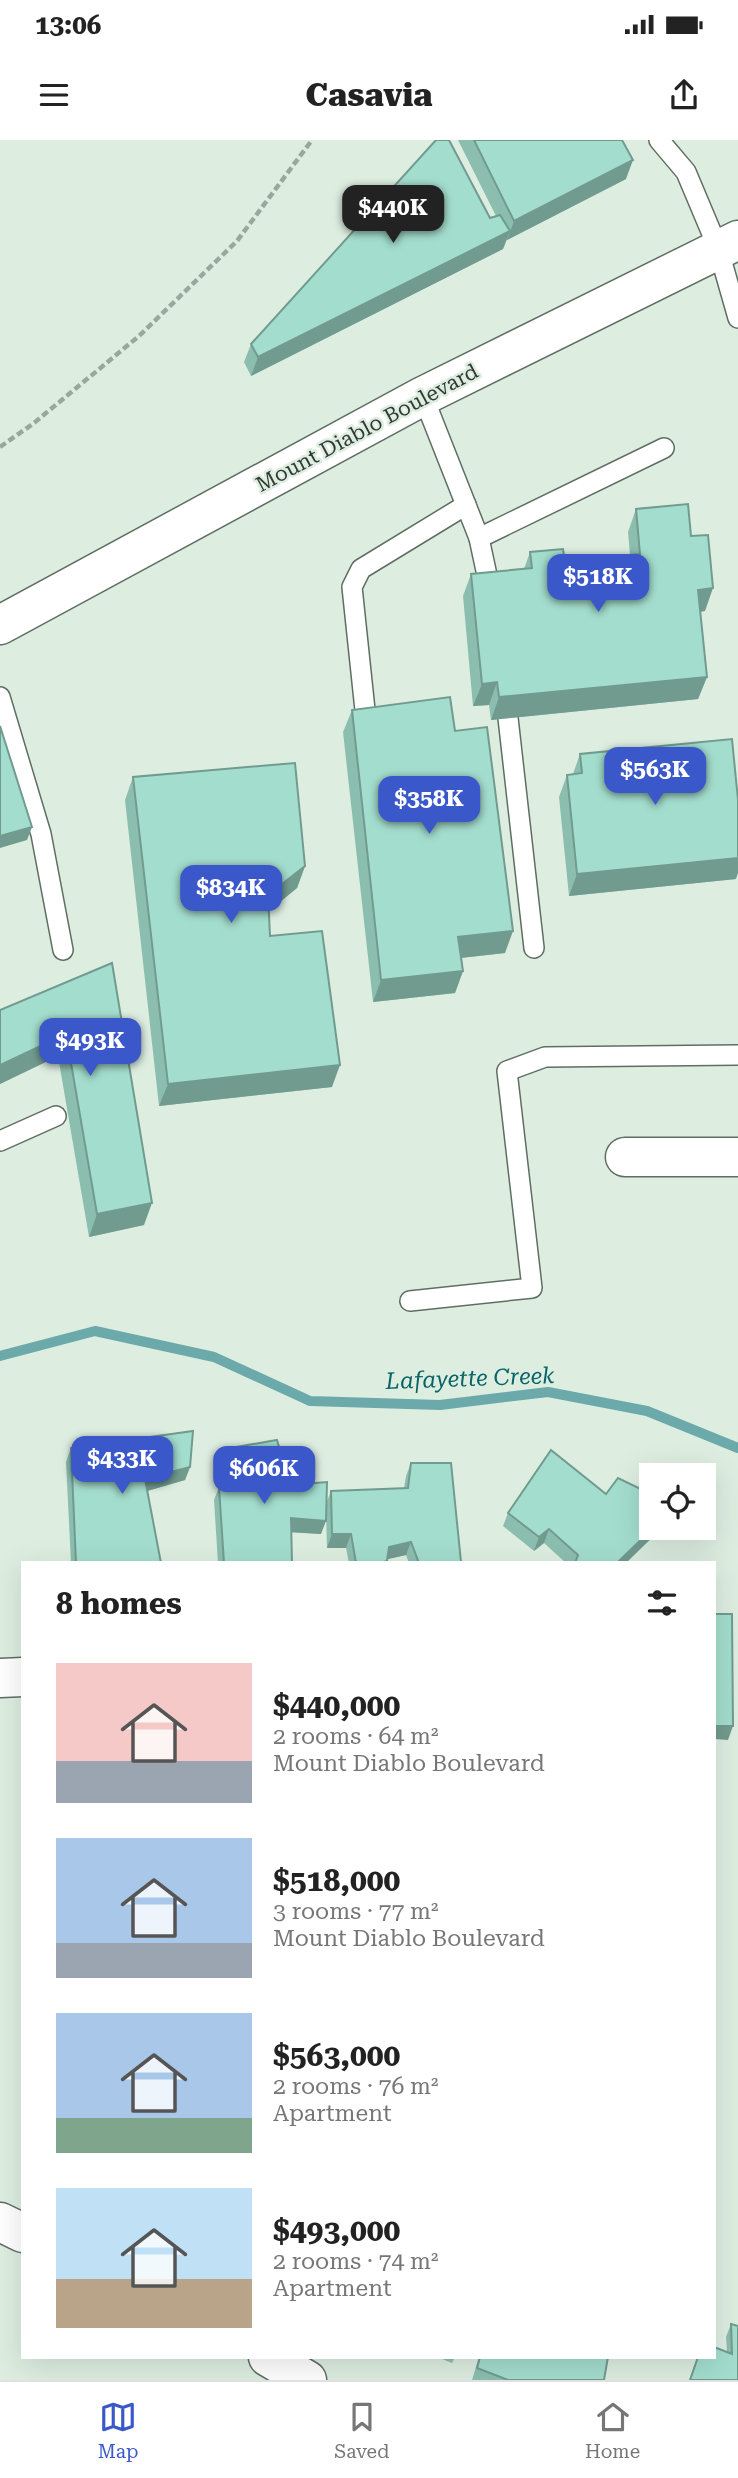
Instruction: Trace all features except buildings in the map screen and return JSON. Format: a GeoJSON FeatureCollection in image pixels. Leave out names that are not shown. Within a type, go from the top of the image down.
{"type":"FeatureCollection","features":[{"type":"Feature","properties":{"kind":"main road","name":"Mount Diablo Boulevard"},"geometry":{"type":"LineString","coordinates":[[0,625],[423,396],[728,244]]}},
{"type":"Feature","properties":{"kind":"main road"},"geometry":{"type":"LineString","coordinates":[[625,1157],[738,1157]]}},
{"type":"Feature","properties":{"kind":"main road"},"geometry":{"type":"LineString","coordinates":[[0,1678],[21,1677]]}},
{"type":"Feature","properties":{"kind":"main road"},"geometry":{"type":"LineString","coordinates":[[0,2222],[21,2232]]}},
{"type":"Feature","properties":{"kind":"main road"},"geometry":{"type":"LineString","coordinates":[[271,2359],[307,2380]]}},
{"type":"Feature","properties":{"kind":"lane"},"geometry":{"type":"LineString","coordinates":[[659,140],[686,172],[728,244],[738,318]]}},
{"type":"Feature","properties":{"kind":"lane"},"geometry":{"type":"LineString","coordinates":[[423,396],[479,538],[491,594]]}},
{"type":"Feature","properties":{"kind":"lane"},"geometry":{"type":"LineString","coordinates":[[479,538],[664,448]]}},
{"type":"Feature","properties":{"kind":"lane"},"geometry":{"type":"LineString","coordinates":[[367,729],[352,587],[361,569],[466,505]]}},
{"type":"Feature","properties":{"kind":"lane"},"geometry":{"type":"LineString","coordinates":[[0,697],[41,834],[63,950]]}},
{"type":"Feature","properties":{"kind":"lane"},"geometry":{"type":"LineString","coordinates":[[508,718],[534,948]]}},
{"type":"Feature","properties":{"kind":"lane"},"geometry":{"type":"LineString","coordinates":[[410,1301],[532,1288],[507,1071],[545,1057],[738,1055]]}},
{"type":"Feature","properties":{"kind":"lane"},"geometry":{"type":"LineString","coordinates":[[0,1141],[57,1116]]}},
{"type":"Feature","properties":{"kind":"path"},"geometry":{"type":"LineString","coordinates":[[0,447],[34,423],[139,335],[237,241],[312,140]]}},
{"type":"Feature","properties":{"kind":"waterway","name":"Lafayette Creek"},"geometry":{"type":"LineString","coordinates":[[0,1356],[95,1331],[214,1357],[310,1401],[440,1405],[548,1392],[647,1411],[738,1448]]}}]}
